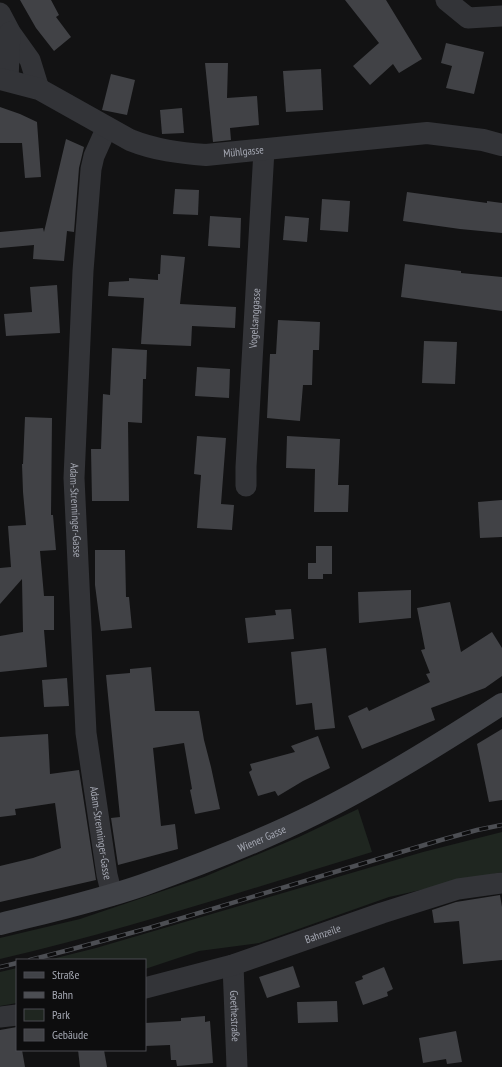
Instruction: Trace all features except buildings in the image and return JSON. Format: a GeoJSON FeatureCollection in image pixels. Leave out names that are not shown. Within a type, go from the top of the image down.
{"type":"FeatureCollection","features":[{"type":"Feature","properties":{"kind":"main road","name":"Wiener Gasse"},"geometry":{"type":"LineString","coordinates":[[0,924],[112,895],[264,838],[316,814],[428,752],[502,704]]}},
{"type":"Feature","properties":{"kind":"street"},"geometry":{"type":"LineString","coordinates":[[446,0],[468,18],[502,16]]}},
{"type":"Feature","properties":{"kind":"street"},"geometry":{"type":"LineString","coordinates":[[0,13],[10,32],[30,60],[39,89]]}},
{"type":"Feature","properties":{"kind":"street"},"geometry":{"type":"LineString","coordinates":[[4,80],[10,32]]}},
{"type":"Feature","properties":{"kind":"street","name":"Mühlgasse"},"geometry":{"type":"LineString","coordinates":[[4,80],[39,89],[130,140],[146,146],[183,154],[206,155],[427,133],[483,140],[502,145]]}},
{"type":"Feature","properties":{"kind":"street","name":"Adam-Strenninger-Gasse"},"geometry":{"type":"LineString","coordinates":[[107,127],[94,156],[91,169],[83,271],[74,478],[86,733],[107,874],[112,895]]}},
{"type":"Feature","properties":{"kind":"street","name":"Vogelsanggasse"},"geometry":{"type":"LineString","coordinates":[[246,486],[264,150]]}},
{"type":"Feature","properties":{"kind":"street","name":"Bahnzeile"},"geometry":{"type":"LineString","coordinates":[[146,988],[233,965],[382,913],[450,892],[502,883]]}},
{"type":"Feature","properties":{"kind":"street","name":"Goethestraße"},"geometry":{"type":"LineString","coordinates":[[233,965],[237,1067]]}},
{"type":"Feature","properties":{"kind":"street"},"geometry":{"type":"LineString","coordinates":[[0,1017],[16,1015]]}},
{"type":"Feature","properties":{"kind":"green space"},"geometry":{"type":"Polygon","coordinates":[[[358,809],[372,852],[141,922],[47,948],[0,959],[0,938],[80,919],[204,877],[299,837],[358,809]]]}},
{"type":"Feature","properties":{"kind":"green space"},"geometry":{"type":"Polygon","coordinates":[[[502,832],[502,872],[389,897],[259,943],[199,951],[146,969],[146,959],[52,959],[96,948],[423,852],[502,832]]]}},
{"type":"Feature","properties":{"kind":"green space"},"geometry":{"type":"Polygon","coordinates":[[[16,968],[16,1003],[0,1006],[0,972],[16,968]]]}},
{"type":"Feature","properties":{"kind":"railway"},"geometry":{"type":"LineString","coordinates":[[34,959],[149,928],[441,840],[502,825]]}},
{"type":"Feature","properties":{"kind":"railway"},"geometry":{"type":"LineString","coordinates":[[0,967],[16,963]]}}]}
